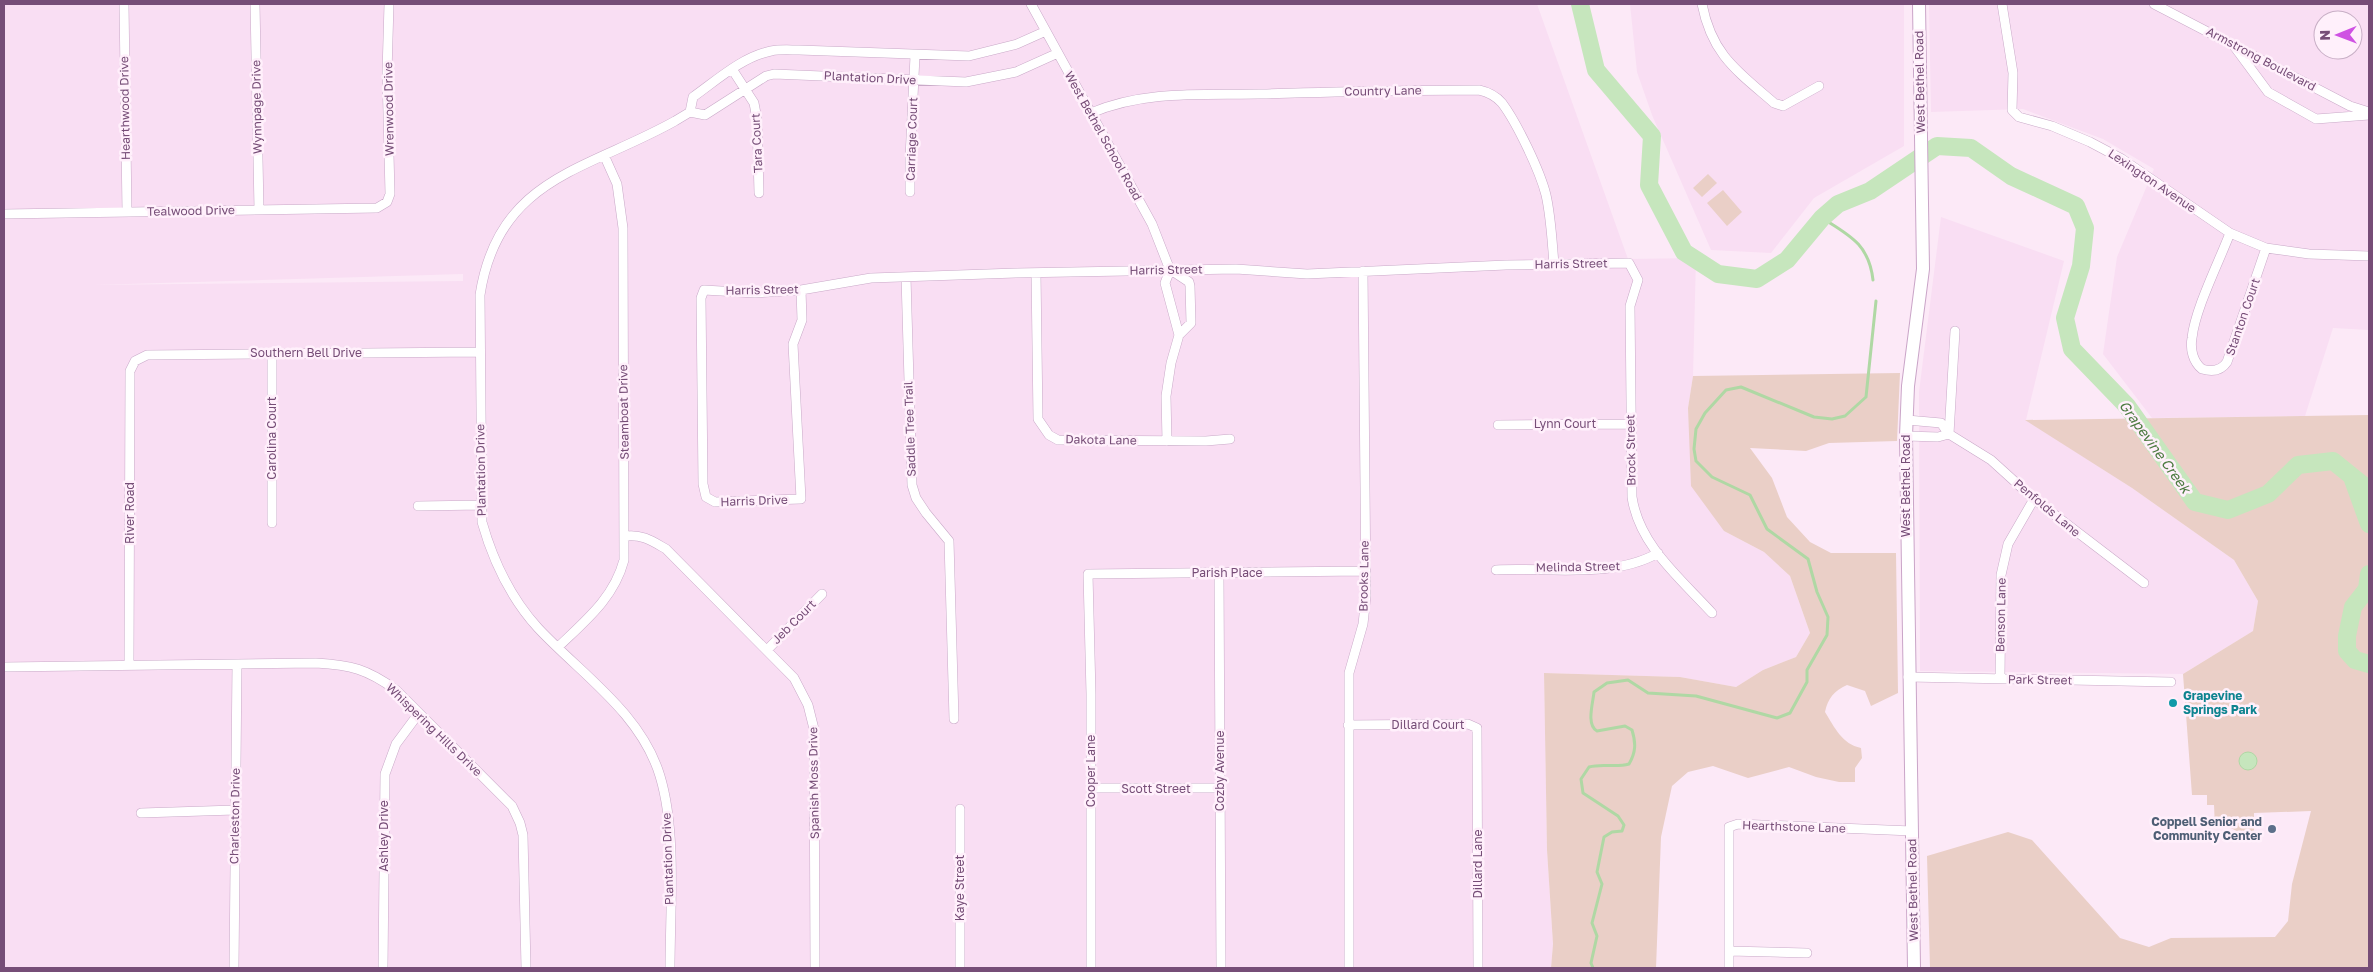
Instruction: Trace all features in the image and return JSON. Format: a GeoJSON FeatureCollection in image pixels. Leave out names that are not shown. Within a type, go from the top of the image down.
{"type":"FeatureCollection","features":[{"type":"Feature","properties":{"kind":"main road","name":"West Bethel Road"},"geometry":{"type":"LineString","coordinates":[[1914,968],[1908,677],[1906,420],[1908,386],[1923,269],[1920,4]]}},
{"type":"Feature","properties":{"kind":"street","name":"Hearthwood Drive"},"geometry":{"type":"LineString","coordinates":[[124,4],[127,212]]}},
{"type":"Feature","properties":{"kind":"street","name":"Wynnpage Drive"},"geometry":{"type":"LineString","coordinates":[[255,4],[259,210]]}},
{"type":"Feature","properties":{"kind":"street","name":"Wrenwood Drive"},"geometry":{"type":"LineString","coordinates":[[377,208],[386,202],[390,194],[387,73],[389,4]]}},
{"type":"Feature","properties":{"kind":"street","name":"West Bethel School Road"},"geometry":{"type":"LineString","coordinates":[[1031,4],[1152,224],[1170,270]]}},
{"type":"Feature","properties":{"kind":"street"},"geometry":{"type":"LineString","coordinates":[[1702,4],[1711,38],[1728,63],[1774,104],[1783,106],[1820,86]]}},
{"type":"Feature","properties":{"kind":"street","name":"Lexington Avenue"},"geometry":{"type":"LineString","coordinates":[[2002,4],[2013,73],[2012,110],[2019,117],[2060,129],[2090,142],[2122,159],[2230,233],[2266,248],[2309,254],[2369,256]]}},
{"type":"Feature","properties":{"kind":"street","name":"Armstrong Boulevard"},"geometry":{"type":"LineString","coordinates":[[2154,4],[2350,106],[2369,112]]}},
{"type":"Feature","properties":{"kind":"street","name":"Plantation Drive"},"geometry":{"type":"LineString","coordinates":[[690,112],[693,96],[741,63],[774,51],[969,56],[1017,44],[1046,31]]}},
{"type":"Feature","properties":{"kind":"street"},"geometry":{"type":"LineString","coordinates":[[2232,44],[2268,92],[2316,119],[2369,116]]}},
{"type":"Feature","properties":{"kind":"street","name":"Plantation Drive"},"geometry":{"type":"LineString","coordinates":[[670,968],[667,812],[660,775],[639,733],[614,702],[532,620],[516,600],[492,556],[482,522],[479,352],[480,295],[482,277],[492,248],[500,233],[528,198],[550,182],[666,126],[690,112],[705,115],[766,76],[774,74],[951,82],[988,79],[1016,72],[1058,53]]}},
{"type":"Feature","properties":{"kind":"street","name":"Carriage Court"},"geometry":{"type":"LineString","coordinates":[[910,192],[915,56]]}},
{"type":"Feature","properties":{"kind":"street","name":"Tara Court"},"geometry":{"type":"LineString","coordinates":[[732,69],[754,102],[757,118],[759,193]]}},
{"type":"Feature","properties":{"kind":"street","name":"Country Lane"},"geometry":{"type":"LineString","coordinates":[[1091,113],[1113,104],[1153,96],[1480,90],[1491,93],[1502,103],[1536,168],[1545,193],[1554,264]]}},
{"type":"Feature","properties":{"kind":"street","name":"Steamboat Drive"},"geometry":{"type":"LineString","coordinates":[[558,647],[609,596],[623,566],[626,536],[623,228],[617,184],[604,155]]}},
{"type":"Feature","properties":{"kind":"street","name":"Tealwood Drive"},"geometry":{"type":"LineString","coordinates":[[4,214],[377,208]]}},
{"type":"Feature","properties":{"kind":"street","name":"Stanton Court"},"geometry":{"type":"LineString","coordinates":[[2230,233],[2197,317],[2191,338],[2194,359],[2202,369],[2218,370],[2224,367],[2227,362],[2266,248]]}},
{"type":"Feature","properties":{"kind":"street","name":"Harris Street"},"geometry":{"type":"LineString","coordinates":[[704,290],[755,293],[801,290],[872,278],[1036,273],[1236,269],[1307,274],[1554,264],[1629,263]]}},
{"type":"Feature","properties":{"kind":"street","name":"Brock Street"},"geometry":{"type":"LineString","coordinates":[[1629,263],[1638,280],[1630,306],[1632,497],[1634,514],[1650,545],[1712,613]]}},
{"type":"Feature","properties":{"kind":"street"},"geometry":{"type":"LineString","coordinates":[[1167,441],[1166,396],[1171,363],[1179,335],[1174,308],[1165,283],[1170,270],[1189,282],[1190,286],[1191,323],[1179,335]]}},
{"type":"Feature","properties":{"kind":"street","name":"Brooks Lane"},"geometry":{"type":"LineString","coordinates":[[1349,968],[1349,673],[1363,624],[1365,571],[1363,271]]}},
{"type":"Feature","properties":{"kind":"street","name":"Dakota Lane"},"geometry":{"type":"LineString","coordinates":[[1036,273],[1038,419],[1042,428],[1049,435],[1058,440],[1167,441],[1230,438]]}},
{"type":"Feature","properties":{"kind":"street","name":"Saddle Tree Trail"},"geometry":{"type":"LineString","coordinates":[[906,277],[912,485],[921,506],[949,541],[954,719]]}},
{"type":"Feature","properties":{"kind":"street","name":"Harris Drive"},"geometry":{"type":"LineString","coordinates":[[704,290],[701,298],[703,484],[706,497],[715,502],[801,499],[793,344],[802,320],[801,290]]}},
{"type":"Feature","properties":{"kind":"street"},"geometry":{"type":"LineString","coordinates":[[1906,436],[1938,437],[1949,434],[1955,331]]}},
{"type":"Feature","properties":{"kind":"street","name":"Southern Bell Drive"},"geometry":{"type":"LineString","coordinates":[[135,361],[146,355],[479,352]]}},
{"type":"Feature","properties":{"kind":"street","name":"Carolina Court"},"geometry":{"type":"LineString","coordinates":[[272,354],[272,523]]}},
{"type":"Feature","properties":{"kind":"street","name":"River Road"},"geometry":{"type":"LineString","coordinates":[[129,665],[130,371],[135,361]]}},
{"type":"Feature","properties":{"kind":"street","name":"Penfolds Lane"},"geometry":{"type":"LineString","coordinates":[[1906,420],[1941,423],[1949,434],[1991,460],[2034,499],[2144,583]]}},
{"type":"Feature","properties":{"kind":"street","name":"Lynn Court"},"geometry":{"type":"LineString","coordinates":[[1498,424],[1631,424]]}},
{"type":"Feature","properties":{"kind":"street","name":"Benson Lane"},"geometry":{"type":"LineString","coordinates":[[2000,679],[2002,575],[2008,544],[2034,499]]}},
{"type":"Feature","properties":{"kind":"street"},"geometry":{"type":"LineString","coordinates":[[418,506],[482,505]]}},
{"type":"Feature","properties":{"kind":"street","name":"Spanish Moss Drive"},"geometry":{"type":"LineString","coordinates":[[626,536],[636,535],[646,538],[666,549],[794,678],[808,705],[814,729],[815,968]]}},
{"type":"Feature","properties":{"kind":"street","name":"Melinda Street"},"geometry":{"type":"LineString","coordinates":[[1496,570],[1613,569],[1643,562],[1658,553]]}},
{"type":"Feature","properties":{"kind":"street","name":"Parish Place"},"geometry":{"type":"LineString","coordinates":[[1088,574],[1365,571]]}},
{"type":"Feature","properties":{"kind":"street","name":"Cooper Lane"},"geometry":{"type":"LineString","coordinates":[[1088,574],[1092,788],[1092,968]]}},
{"type":"Feature","properties":{"kind":"street","name":"Cozby Avenue"},"geometry":{"type":"LineString","coordinates":[[1219,574],[1221,968]]}},
{"type":"Feature","properties":{"kind":"street","name":"Jeb Court"},"geometry":{"type":"LineString","coordinates":[[767,650],[822,594]]}},
{"type":"Feature","properties":{"kind":"street","name":"Whispering Hills Drive"},"geometry":{"type":"LineString","coordinates":[[4,667],[316,663],[357,668],[374,674],[396,690],[512,806],[520,823],[525,857],[526,968]]}},
{"type":"Feature","properties":{"kind":"street","name":"Charleston Drive"},"geometry":{"type":"LineString","coordinates":[[234,968],[234,810],[237,664]]}},
{"type":"Feature","properties":{"kind":"street","name":"Park Street"},"geometry":{"type":"LineString","coordinates":[[1908,677],[2171,682]]}},
{"type":"Feature","properties":{"kind":"street","name":"Ashley Drive"},"geometry":{"type":"LineString","coordinates":[[383,968],[385,774],[396,744],[420,713]]}},
{"type":"Feature","properties":{"kind":"street","name":"Dillard Court"},"geometry":{"type":"LineString","coordinates":[[1348,725],[1468,724],[1477,728],[1478,759]]}},
{"type":"Feature","properties":{"kind":"street","name":"Dillard Lane"},"geometry":{"type":"LineString","coordinates":[[1478,759],[1478,968]]}},
{"type":"Feature","properties":{"kind":"street","name":"Scott Street"},"geometry":{"type":"LineString","coordinates":[[1092,788],[1220,788]]}},
{"type":"Feature","properties":{"kind":"street","name":"Kaye Street"},"geometry":{"type":"LineString","coordinates":[[960,809],[960,968]]}},
{"type":"Feature","properties":{"kind":"street"},"geometry":{"type":"LineString","coordinates":[[141,813],[234,810]]}},
{"type":"Feature","properties":{"kind":"street","name":"Hearthstone Lane"},"geometry":{"type":"LineString","coordinates":[[1729,968],[1729,827],[1738,824],[1912,831]]}},
{"type":"Feature","properties":{"kind":"street"},"geometry":{"type":"LineString","coordinates":[[1729,951],[1807,953]]}},
{"type":"Feature","properties":{"kind":"shaded area"},"geometry":{"type":"Polygon","coordinates":[[[4,4],[1537,4],[1628,259],[1696,258],[1693,376],[1688,408],[1724,531],[1764,552],[1790,576],[1810,633],[1796,657],[1763,670],[1736,687],[1680,677],[1544,673],[1547,850],[1553,944],[1551,968],[4,968],[4,4]],[[463,274],[93,285],[463,281],[463,274]]]}},
{"type":"Feature","properties":{"kind":"shaded area"},"geometry":{"type":"Polygon","coordinates":[[[1630,4],[1904,4],[1904,146],[1814,198],[1771,253],[1711,250],[1652,115],[1637,72],[1630,4]]]}},
{"type":"Feature","properties":{"kind":"shaded area"},"geometry":{"type":"Polygon","coordinates":[[[1929,4],[2369,4],[2369,330],[2333,328],[2305,416],[2152,418],[2103,354],[2117,257],[2154,169],[2103,139],[2023,109],[1931,112],[1929,4]]]}},
{"type":"Feature","properties":{"kind":"shaded area"},"geometry":{"type":"Polygon","coordinates":[[[1708,174],[1717,183],[1702,197],[1693,188],[1708,174]]]}},
{"type":"Feature","properties":{"kind":"shaded area"},"geometry":{"type":"Polygon","coordinates":[[[1723,190],[1742,212],[1727,226],[1707,203],[1723,190]]]}},
{"type":"Feature","properties":{"kind":"shaded area"},"geometry":{"type":"Polygon","coordinates":[[[1941,217],[2064,261],[2026,420],[2132,488],[2234,560],[2258,601],[2253,631],[2183,674],[1920,671],[1919,392],[1941,217]]]}},
{"type":"Feature","properties":{"kind":"shaded area"},"geometry":{"type":"Polygon","coordinates":[[[1900,373],[1897,441],[1829,443],[1806,451],[1750,448],[1772,478],[1787,517],[1810,542],[1831,553],[1896,553],[1898,693],[1871,706],[1865,691],[1847,685],[1832,696],[1825,712],[1844,739],[1854,746],[1861,748],[1862,758],[1855,768],[1855,782],[1839,782],[1816,777],[1789,767],[1748,778],[1713,766],[1688,772],[1672,786],[1661,837],[1656,968],[1551,968],[1553,944],[1547,850],[1544,673],[1680,677],[1736,687],[1763,670],[1796,657],[1810,633],[1790,576],[1764,552],[1724,531],[1691,486],[1688,408],[1693,376],[1900,373]]]}},
{"type":"Feature","properties":{"kind":"shaded area"},"geometry":{"type":"Polygon","coordinates":[[[2369,415],[2369,968],[1930,968],[1927,856],[2008,832],[2032,840],[2120,938],[2149,947],[2171,938],[2275,937],[2288,921],[2292,884],[2311,811],[2254,813],[2254,832],[2238,832],[2219,821],[2215,828],[2214,805],[2207,805],[2207,795],[2192,795],[2183,674],[2253,631],[2258,601],[2234,560],[2132,488],[2025,420],[2369,415]]]}},
{"type":"Feature","properties":{"kind":"shaded area"},"geometry":{"type":"Polygon","coordinates":[[[2244,752],[2252,752],[2257,757],[2255,768],[2244,770],[2239,765],[2239,757],[2244,752]]]}},
{"type":"Feature","properties":{"kind":"waterway","name":"Grapevine Creek"},"geometry":{"type":"LineString","coordinates":[[1580,4],[1596,70],[1652,136],[1649,185],[1684,252],[1718,274],[1757,279],[1787,260],[1822,218],[1838,204],[1870,191],[1937,146],[1971,148],[2011,176],[2076,206],[2085,228],[2081,266],[2065,318],[2072,349],[2127,406],[2195,502],[2228,510],[2268,494],[2298,465],[2333,461],[2369,490]]}},
{"type":"Feature","properties":{"kind":"waterway"},"geometry":{"type":"LineString","coordinates":[[1822,218],[1849,236],[1862,249],[1871,268],[1873,280]]}},
{"type":"Feature","properties":{"kind":"waterway"},"geometry":{"type":"LineString","coordinates":[[1593,968],[1591,963],[1597,936],[1592,923],[1602,884],[1597,872],[1604,837],[1612,832],[1622,831],[1624,825],[1618,816],[1583,793],[1581,779],[1589,767],[1629,764],[1635,743],[1632,730],[1625,726],[1597,731],[1594,728],[1591,719],[1594,692],[1607,683],[1628,680],[1648,693],[1696,696],[1777,718],[1790,713],[1807,682],[1807,670],[1827,635],[1828,617],[1817,592],[1808,559],[1767,529],[1750,495],[1712,477],[1696,461],[1694,449],[1696,429],[1705,413],[1726,390],[1741,387],[1814,417],[1832,419],[1845,416],[1866,397],[1876,301]]}},
{"type":"Feature","properties":{"kind":"waterway","name":"Grapevine Creek"},"geometry":{"type":"LineString","coordinates":[[2352,477],[2369,524]]}},
{"type":"Feature","properties":{"kind":"waterway","name":"Grapevine Creek"},"geometry":{"type":"LineString","coordinates":[[2369,574],[2367,589],[2353,607],[2347,636],[2347,651],[2355,660],[2369,664]]}},
{"type":"Feature","properties":{"kind":"place","name":"Grapevine Springs Park"},"geometry":{"type":"Point","coordinates":[2173,703]}},
{"type":"Feature","properties":{"kind":"place","name":"Coppell Senior and Community Center"},"geometry":{"type":"Point","coordinates":[2272,829]}}]}
